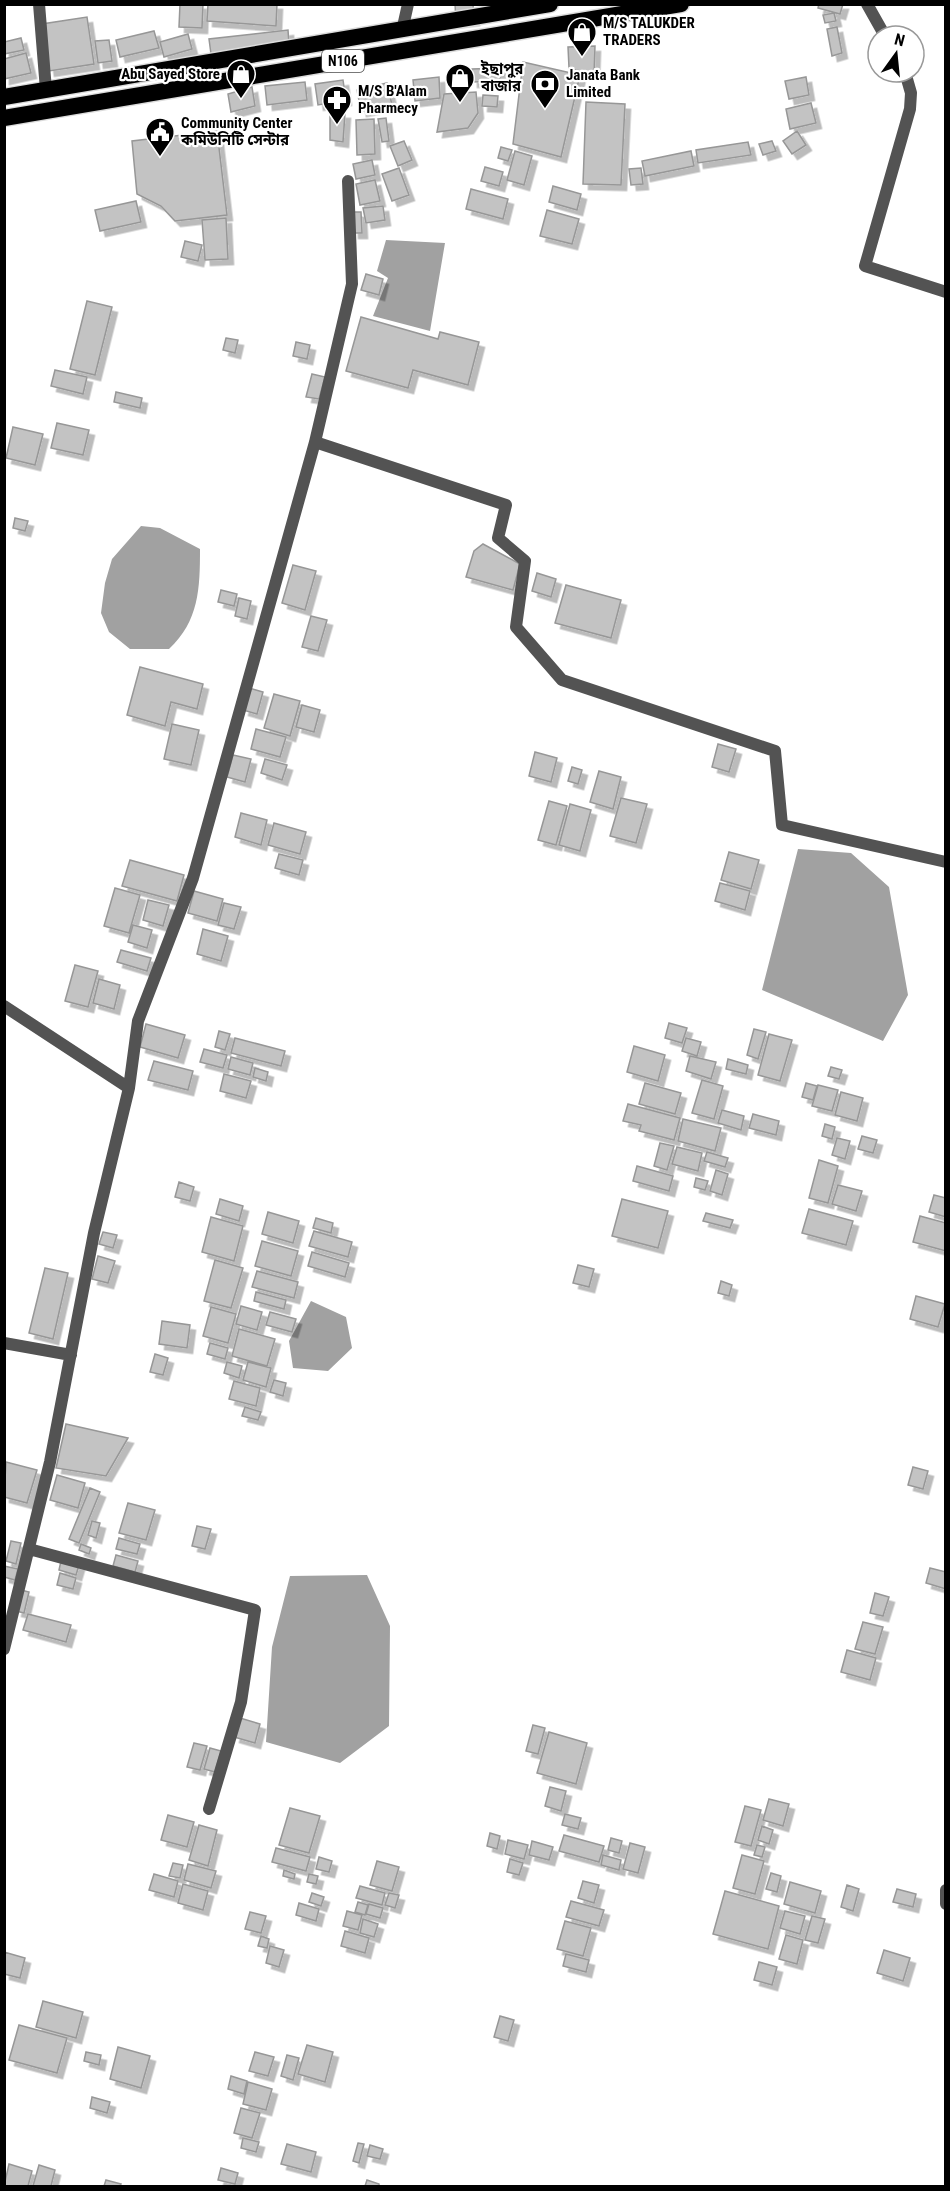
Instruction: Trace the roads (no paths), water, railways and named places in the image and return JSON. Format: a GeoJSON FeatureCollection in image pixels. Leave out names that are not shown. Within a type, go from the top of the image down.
{"type":"FeatureCollection","features":[{"type":"Feature","properties":{"kind":"highway"},"geometry":{"type":"LineString","coordinates":[[4,97],[550,4]]}},
{"type":"Feature","properties":{"kind":"highway","name":"N106"},"geometry":{"type":"LineString","coordinates":[[4,118],[681,4]]}},
{"type":"Feature","properties":{"kind":"street"},"geometry":{"type":"LineString","coordinates":[[39,4],[46,90]]}},
{"type":"Feature","properties":{"kind":"street"},"geometry":{"type":"LineString","coordinates":[[402,30],[408,4]]}},
{"type":"Feature","properties":{"kind":"street"},"geometry":{"type":"LineString","coordinates":[[867,4],[878,24]]}},
{"type":"Feature","properties":{"kind":"street"},"geometry":{"type":"LineString","coordinates":[[908,84],[911,93],[910,109],[865,266],[945,292]]}},
{"type":"Feature","properties":{"kind":"street"},"geometry":{"type":"LineString","coordinates":[[4,1649],[50,1462],[94,1233],[129,1088],[138,1021],[193,878],[315,442],[352,284],[348,181]]}},
{"type":"Feature","properties":{"kind":"street"},"geometry":{"type":"LineString","coordinates":[[315,442],[506,505],[498,538],[525,561],[516,627],[562,680],[775,751],[782,825],[945,862]]}},
{"type":"Feature","properties":{"kind":"street"},"geometry":{"type":"LineString","coordinates":[[4,1006],[129,1088]]}},
{"type":"Feature","properties":{"kind":"street"},"geometry":{"type":"LineString","coordinates":[[4,1343],[71,1355]]}},
{"type":"Feature","properties":{"kind":"street"},"geometry":{"type":"LineString","coordinates":[[29,1549],[255,1610],[241,1702],[208,1809]]}},
{"type":"Feature","properties":{"kind":"street"},"geometry":{"type":"LineString","coordinates":[[945,1890],[945,1904]]}},
{"type":"Feature","properties":{"kind":"place","name":"M/S TALUKDER TRADERS"},"geometry":{"type":"Point","coordinates":[582,58]}},
{"type":"Feature","properties":{"kind":"place","name":"Abu Sayed Store"},"geometry":{"type":"Point","coordinates":[241,100]}},
{"type":"Feature","properties":{"kind":"place","name":"ইছাপুর বাজার"},"geometry":{"type":"Point","coordinates":[460,104]}},
{"type":"Feature","properties":{"kind":"place","name":"Janata Bank Limited"},"geometry":{"type":"Point","coordinates":[545,110]}},
{"type":"Feature","properties":{"kind":"place","name":"M/S B'Alam Pharmecy"},"geometry":{"type":"Point","coordinates":[337,126]}},
{"type":"Feature","properties":{"kind":"place","name":"Community Center কমিউনিটি সেন্টার"},"geometry":{"type":"Point","coordinates":[160,158]}}]}
